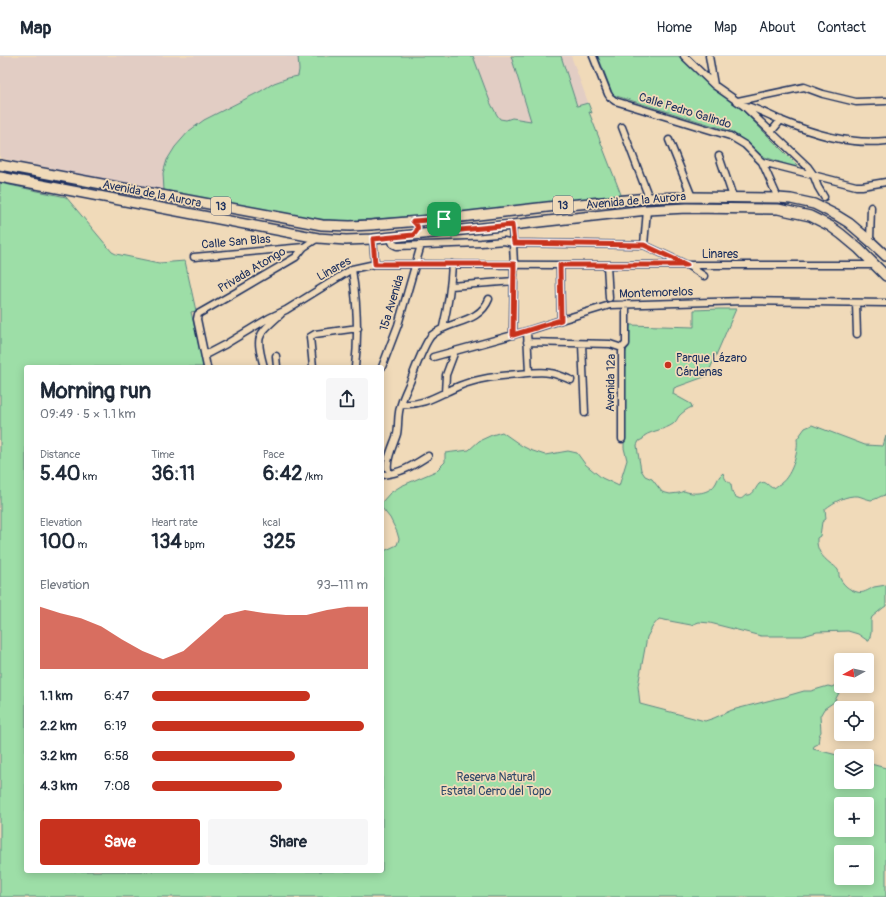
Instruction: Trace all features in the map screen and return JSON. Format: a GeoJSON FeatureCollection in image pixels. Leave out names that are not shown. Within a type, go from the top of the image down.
{"type":"FeatureCollection","features":[{"type":"Feature","properties":{"kind":"main road","name":"Avenida de la Aurora"},"geometry":{"type":"LineString","coordinates":[[0,165],[322,225],[350,226],[444,219],[556,206],[649,198],[778,198]]}},
{"type":"Feature","properties":{"kind":"main road","name":"Avenida de la Aurora"},"geometry":{"type":"LineString","coordinates":[[0,177],[318,238],[346,240],[373,239],[647,210],[687,208],[778,210],[810,216],[830,226],[875,265]]}},
{"type":"Feature","properties":{"kind":"main road","name":"13"},"geometry":{"type":"LineString","coordinates":[[778,198],[807,202],[820,206],[843,218],[886,256]]}},
{"type":"Feature","properties":{"kind":"main road"},"geometry":{"type":"LineString","coordinates":[[440,232],[436,226],[438,222],[444,219]]}},
{"type":"Feature","properties":{"kind":"main road"},"geometry":{"type":"LineString","coordinates":[[413,221],[418,226],[417,231],[413,235]]}},
{"type":"Feature","properties":{"kind":"main road","name":"13"},"geometry":{"type":"LineString","coordinates":[[875,265],[886,276]]}},
{"type":"Feature","properties":{"kind":"street","name":"Calle Pedro Galindo"},"geometry":{"type":"LineString","coordinates":[[593,56],[608,94],[615,101],[730,136],[745,145],[762,162]]}},
{"type":"Feature","properties":{"kind":"street"},"geometry":{"type":"LineString","coordinates":[[684,56],[714,85],[744,106],[808,167],[824,197]]}},
{"type":"Feature","properties":{"kind":"street"},"geometry":{"type":"LineString","coordinates":[[708,56],[714,85]]}},
{"type":"Feature","properties":{"kind":"street"},"geometry":{"type":"LineString","coordinates":[[738,101],[804,87],[823,94],[856,102],[886,101]]}},
{"type":"Feature","properties":{"kind":"street"},"geometry":{"type":"LineString","coordinates":[[744,106],[814,133],[848,141],[886,142]]}},
{"type":"Feature","properties":{"kind":"street"},"geometry":{"type":"LineString","coordinates":[[771,132],[781,120]]}},
{"type":"Feature","properties":{"kind":"street"},"geometry":{"type":"LineString","coordinates":[[622,128],[649,198]]}},
{"type":"Feature","properties":{"kind":"street"},"geometry":{"type":"LineString","coordinates":[[669,140],[692,197]]}},
{"type":"Feature","properties":{"kind":"street"},"geometry":{"type":"LineString","coordinates":[[719,156],[733,197]]}},
{"type":"Feature","properties":{"kind":"street"},"geometry":{"type":"LineString","coordinates":[[762,162],[856,186],[886,182]]}},
{"type":"Feature","properties":{"kind":"street"},"geometry":{"type":"LineString","coordinates":[[762,162],[778,198]]}},
{"type":"Feature","properties":{"kind":"street"},"geometry":{"type":"LineString","coordinates":[[870,241],[871,207]]}},
{"type":"Feature","properties":{"kind":"street"},"geometry":{"type":"LineString","coordinates":[[644,245],[647,210]]}},
{"type":"Feature","properties":{"kind":"street"},"geometry":{"type":"LineString","coordinates":[[512,225],[514,243],[513,335]]}},
{"type":"Feature","properties":{"kind":"street"},"geometry":{"type":"LineString","coordinates":[[390,237],[391,242],[394,245],[504,241],[514,243],[644,245],[687,265],[704,276]]}},
{"type":"Feature","properties":{"kind":"street","name":"Privada Atongo"},"geometry":{"type":"LineString","coordinates":[[205,355],[197,319],[198,314],[296,257],[304,247],[318,238]]}},
{"type":"Feature","properties":{"kind":"street"},"geometry":{"type":"LineString","coordinates":[[373,239],[375,264]]}},
{"type":"Feature","properties":{"kind":"street","name":"15a Avenida"},"geometry":{"type":"LineString","coordinates":[[383,365],[398,325],[421,245]]}},
{"type":"Feature","properties":{"kind":"street","name":"Calle San Blas"},"geometry":{"type":"LineString","coordinates":[[194,257],[304,247]]}},
{"type":"Feature","properties":{"kind":"street","name":"Linares"},"geometry":{"type":"LineString","coordinates":[[205,355],[269,318],[286,310],[352,269],[375,264],[875,265]]}},
{"type":"Feature","properties":{"kind":"street"},"geometry":{"type":"LineString","coordinates":[[443,327],[451,286],[452,264]]}},
{"type":"Feature","properties":{"kind":"street"},"geometry":{"type":"LineString","coordinates":[[560,265],[561,320]]}},
{"type":"Feature","properties":{"kind":"street"},"geometry":{"type":"LineString","coordinates":[[607,265],[610,298]]}},
{"type":"Feature","properties":{"kind":"street"},"geometry":{"type":"LineString","coordinates":[[352,269],[356,295],[358,328],[355,365]]}},
{"type":"Feature","properties":{"kind":"street"},"geometry":{"type":"LineString","coordinates":[[451,286],[514,281]]}},
{"type":"Feature","properties":{"kind":"street"},"geometry":{"type":"LineString","coordinates":[[388,469],[388,462],[397,433],[401,404],[430,337],[443,327],[476,315],[486,306],[489,299]]}},
{"type":"Feature","properties":{"kind":"street","name":"Montemorelos"},"geometry":{"type":"LineString","coordinates":[[433,357],[610,306],[626,304],[744,301],[886,303]]}},
{"type":"Feature","properties":{"kind":"street"},"geometry":{"type":"LineString","coordinates":[[856,303],[857,334]]}},
{"type":"Feature","properties":{"kind":"street","name":"Avenida 12a"},"geometry":{"type":"LineString","coordinates":[[622,439],[622,348],[626,344],[626,304]]}},
{"type":"Feature","properties":{"kind":"street"},"geometry":{"type":"LineString","coordinates":[[264,365],[259,344],[260,335],[286,310]]}},
{"type":"Feature","properties":{"kind":"street"},"geometry":{"type":"LineString","coordinates":[[313,365],[310,337],[315,334],[358,328]]}},
{"type":"Feature","properties":{"kind":"street"},"geometry":{"type":"LineString","coordinates":[[527,331],[530,373]]}},
{"type":"Feature","properties":{"kind":"street"},"geometry":{"type":"LineString","coordinates":[[527,342],[610,344],[622,348]]}},
{"type":"Feature","properties":{"kind":"street"},"geometry":{"type":"LineString","coordinates":[[582,344],[585,413]]}},
{"type":"Feature","properties":{"kind":"street"},"geometry":{"type":"LineString","coordinates":[[445,393],[446,375],[455,351]]}},
{"type":"Feature","properties":{"kind":"street"},"geometry":{"type":"LineString","coordinates":[[205,355],[208,365]]}},
{"type":"Feature","properties":{"kind":"street"},"geometry":{"type":"LineString","coordinates":[[276,356],[277,365]]}},
{"type":"Feature","properties":{"kind":"street"},"geometry":{"type":"LineString","coordinates":[[401,404],[411,405],[423,402],[475,380],[508,375],[550,373],[571,380]]}},
{"type":"Feature","properties":{"kind":"street"},"geometry":{"type":"LineString","coordinates":[[384,475],[399,472],[428,456]]}},
{"type":"Feature","properties":{"kind":"shaded area"},"geometry":{"type":"Polygon","coordinates":[[[0,56],[571,56],[592,113],[589,112],[622,197],[437,215],[345,221],[328,220],[157,190],[0,158],[0,56]]]}},
{"type":"Feature","properties":{"kind":"green space"},"geometry":{"type":"Polygon","coordinates":[[[298,56],[473,56],[491,104],[500,119],[506,120],[512,118],[531,121],[511,56],[561,56],[577,106],[588,103],[592,113],[589,112],[622,197],[437,215],[345,221],[317,219],[164,191],[163,173],[167,160],[175,147],[189,131],[204,120],[274,83],[298,76],[298,56]]]}},
{"type":"Feature","properties":{"kind":"green space"},"geometry":{"type":"Polygon","coordinates":[[[598,56],[678,56],[740,108],[802,170],[762,156],[731,131],[613,95],[598,56]]]}},
{"type":"Feature","properties":{"kind":"green space","name":"Reserva Natural Estatal Cerro del Topo"},"geometry":{"type":"Polygon","coordinates":[[[0,183],[66,197],[112,252],[116,254],[159,263],[185,261],[196,311],[191,312],[204,365],[24,365],[24,873],[384,873],[384,551],[397,545],[399,539],[390,518],[384,510],[384,500],[390,493],[401,486],[436,471],[445,462],[445,453],[469,450],[479,441],[502,432],[522,446],[545,455],[568,451],[577,453],[585,464],[602,478],[619,486],[627,460],[624,448],[625,354],[629,344],[630,325],[694,327],[694,310],[736,309],[707,376],[674,388],[673,394],[691,404],[692,407],[682,413],[670,426],[651,432],[639,441],[637,445],[641,470],[645,476],[652,479],[662,492],[670,494],[684,491],[702,493],[713,487],[723,473],[731,484],[733,494],[741,499],[752,493],[759,484],[763,482],[774,488],[783,482],[793,465],[797,451],[797,439],[805,428],[812,425],[865,445],[883,446],[886,436],[886,495],[871,500],[854,496],[832,504],[825,509],[826,519],[822,522],[820,536],[817,538],[817,542],[820,553],[837,569],[840,579],[849,588],[854,591],[861,592],[874,587],[886,585],[886,606],[872,617],[869,641],[858,634],[848,631],[817,632],[803,636],[761,636],[710,623],[699,622],[691,625],[659,619],[647,637],[638,686],[640,704],[705,721],[732,710],[804,691],[834,686],[834,693],[839,693],[834,702],[824,709],[820,716],[821,732],[818,744],[814,746],[813,749],[834,754],[834,789],[874,789],[874,765],[886,768],[886,897],[0,897],[0,183]]]}},
{"type":"Feature","properties":{"kind":"place","name":"Parque Lázaro Cárdenas"},"geometry":{"type":"Point","coordinates":[668,365]}},
{"type":"Feature","properties":{"kind":"route"},"geometry":{"type":"LineString","coordinates":[[444,219],[438,222],[436,226],[440,232],[512,225],[514,243],[644,245],[687,265],[560,265],[561,320],[513,335],[514,264],[375,264],[373,239],[413,235],[417,231],[418,226],[413,221],[444,219]]}}]}
